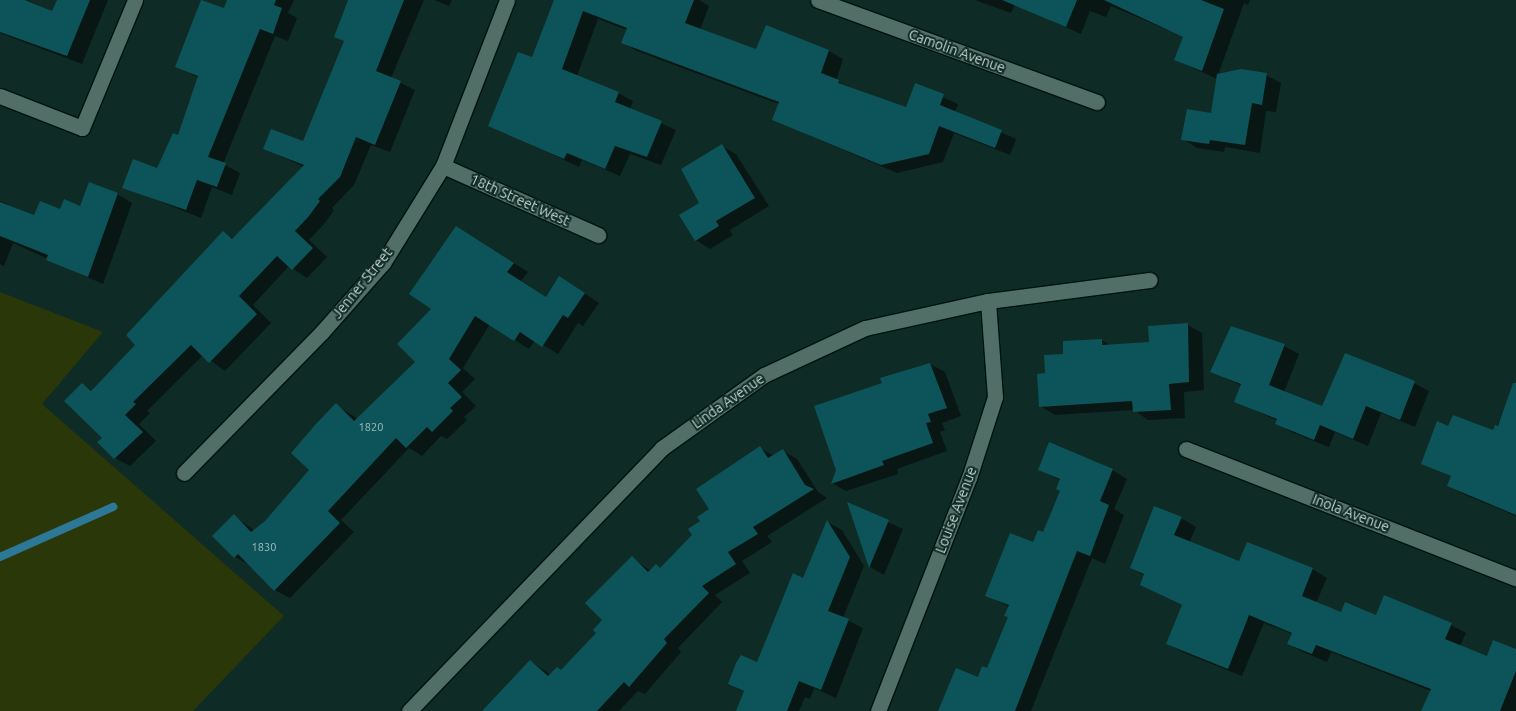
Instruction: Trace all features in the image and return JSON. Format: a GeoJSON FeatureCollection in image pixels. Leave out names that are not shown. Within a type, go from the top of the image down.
{"type":"FeatureCollection","features":[{"type":"Feature","properties":{"kind":"street"},"geometry":{"type":"LineString","coordinates":[[0,96],[82,128],[135,0]]}},
{"type":"Feature","properties":{"kind":"street","name":"Jenner Street"},"geometry":{"type":"LineString","coordinates":[[184,473],[320,333],[383,262],[443,166],[507,0]]}},
{"type":"Feature","properties":{"kind":"street","name":"Camolin Avenue"},"geometry":{"type":"LineString","coordinates":[[818,0],[1097,102]]}},
{"type":"Feature","properties":{"kind":"street","name":"18th Street West"},"geometry":{"type":"LineString","coordinates":[[443,166],[598,235]]}},
{"type":"Feature","properties":{"kind":"street","name":"Linda Avenue"},"geometry":{"type":"LineString","coordinates":[[409,711],[662,448],[764,375],[865,328],[988,301],[1150,280]]}},
{"type":"Feature","properties":{"kind":"street","name":"Louise Avenue"},"geometry":{"type":"LineString","coordinates":[[878,711],[969,478],[995,396],[988,301]]}},
{"type":"Feature","properties":{"kind":"street","name":"Inola Avenue"},"geometry":{"type":"LineString","coordinates":[[1186,449],[1516,578]]}},
{"type":"Feature","properties":{"kind":"green space"},"geometry":{"type":"Polygon","coordinates":[[[0,292],[103,332],[42,404],[284,616],[193,711],[0,711],[0,292]]]}},
{"type":"Feature","properties":{"kind":"building"},"geometry":{"type":"Polygon","coordinates":[[[0,0],[25,0],[52,11],[57,0],[90,0],[67,56],[0,32],[0,0]]]}},
{"type":"Feature","properties":{"kind":"building"},"geometry":{"type":"Polygon","coordinates":[[[201,0],[224,8],[227,0],[276,0],[274,5],[282,8],[273,34],[260,29],[208,157],[226,163],[217,187],[197,180],[186,210],[122,188],[133,159],[157,168],[173,133],[178,135],[198,76],[175,67],[201,0]]]}},
{"type":"Feature","properties":{"kind":"building"},"geometry":{"type":"Polygon","coordinates":[[[348,0],[404,0],[376,71],[401,81],[375,145],[356,137],[340,177],[318,199],[320,201],[295,231],[313,248],[292,270],[277,256],[239,296],[257,314],[209,363],[191,345],[133,402],[136,404],[125,415],[143,432],[114,459],[97,442],[102,438],[64,401],[82,383],[91,391],[135,345],[126,335],[223,231],[232,239],[304,165],[263,149],[271,129],[303,141],[344,41],[334,37],[348,0]]]}},
{"type":"Feature","properties":{"kind":"building"},"geometry":{"type":"Polygon","coordinates":[[[554,0],[694,0],[685,23],[756,49],[766,25],[829,50],[821,73],[839,80],[838,83],[906,107],[915,83],[944,94],[940,105],[1002,130],[995,148],[939,126],[929,154],[881,165],[772,120],[779,102],[621,43],[627,28],[583,11],[562,69],[619,92],[615,102],[662,121],[647,157],[615,146],[605,169],[567,153],[564,159],[488,126],[518,52],[532,57],[554,0]]]}},
{"type":"Feature","properties":{"kind":"building"},"geometry":{"type":"Polygon","coordinates":[[[1002,0],[1077,0],[1066,27],[1002,0]]]}},
{"type":"Feature","properties":{"kind":"building"},"geometry":{"type":"Polygon","coordinates":[[[1104,0],[1201,0],[1224,9],[1202,71],[1174,60],[1183,37],[1104,0]]]}},
{"type":"Feature","properties":{"kind":"building"},"geometry":{"type":"Polygon","coordinates":[[[1241,69],[1267,73],[1262,105],[1252,103],[1245,145],[1210,140],[1209,144],[1181,140],[1187,109],[1211,113],[1217,74],[1241,69]]]}},
{"type":"Feature","properties":{"kind":"building"},"geometry":{"type":"Polygon","coordinates":[[[722,144],[755,198],[716,221],[719,226],[695,241],[679,215],[699,203],[681,169],[722,144]]]}},
{"type":"Feature","properties":{"kind":"building"},"geometry":{"type":"Polygon","coordinates":[[[89,182],[118,193],[88,277],[46,260],[48,255],[0,236],[0,202],[34,215],[40,201],[60,209],[64,199],[80,206],[89,182]]]}},
{"type":"Feature","properties":{"kind":"building"},"geometry":{"type":"Polygon","coordinates":[[[456,226],[514,263],[507,272],[546,297],[559,276],[585,293],[568,318],[563,315],[542,347],[520,332],[514,341],[475,316],[449,359],[461,370],[448,383],[462,397],[450,408],[453,411],[432,432],[427,427],[406,448],[396,438],[328,511],[340,523],[274,591],[238,554],[234,558],[212,536],[234,514],[251,532],[265,521],[309,470],[291,453],[315,425],[336,403],[354,421],[415,362],[397,344],[431,309],[409,294],[456,226]]]}},
{"type":"Feature","properties":{"kind":"building"},"geometry":{"type":"Polygon","coordinates":[[[1188,323],[1189,382],[1169,384],[1171,410],[1133,412],[1132,401],[1039,407],[1037,374],[1045,373],[1044,355],[1063,354],[1063,341],[1102,339],[1102,345],[1149,342],[1148,326],[1188,323]]]}},
{"type":"Feature","properties":{"kind":"building"},"geometry":{"type":"Polygon","coordinates":[[[1231,326],[1285,344],[1269,385],[1322,406],[1345,353],[1415,381],[1400,420],[1366,406],[1353,439],[1320,425],[1314,440],[1275,424],[1277,419],[1234,402],[1241,384],[1210,372],[1231,326]]]}},
{"type":"Feature","properties":{"kind":"building"},"geometry":{"type":"Polygon","coordinates":[[[930,363],[947,408],[928,414],[931,422],[926,423],[933,443],[882,461],[884,465],[831,484],[836,470],[814,406],[882,383],[880,378],[930,363]]]}},
{"type":"Feature","properties":{"kind":"building"},"geometry":{"type":"Polygon","coordinates":[[[1513,383],[1516,383],[1516,515],[1447,486],[1451,476],[1421,464],[1437,421],[1448,426],[1453,415],[1493,430],[1495,425],[1498,426],[1513,383]]]}},
{"type":"Feature","properties":{"kind":"building"},"geometry":{"type":"Polygon","coordinates":[[[1049,442],[1113,469],[1100,501],[1109,505],[1090,556],[1077,551],[1015,711],[938,711],[956,668],[978,677],[982,666],[987,668],[1008,617],[1004,616],[1009,605],[985,596],[1010,533],[1033,542],[1038,530],[1043,532],[1060,491],[1056,489],[1060,479],[1038,470],[1049,442]]]}},
{"type":"Feature","properties":{"kind":"building"},"geometry":{"type":"Polygon","coordinates":[[[760,446],[768,458],[783,449],[805,485],[814,489],[753,527],[758,534],[728,552],[736,564],[702,586],[709,593],[664,639],[667,643],[629,687],[624,682],[597,711],[482,711],[530,660],[548,676],[557,667],[561,670],[596,633],[593,630],[602,620],[585,603],[632,556],[648,572],[656,564],[660,568],[692,535],[688,529],[700,521],[697,517],[709,509],[696,489],[760,446]]]}},
{"type":"Feature","properties":{"kind":"building"},"geometry":{"type":"Polygon","coordinates":[[[847,502],[889,520],[869,568],[847,502]]]}},
{"type":"Feature","properties":{"kind":"building"},"geometry":{"type":"Polygon","coordinates":[[[1154,506],[1182,517],[1174,535],[1239,561],[1247,542],[1313,568],[1302,596],[1341,612],[1345,602],[1376,615],[1384,595],[1452,623],[1445,639],[1487,656],[1493,640],[1516,649],[1516,671],[1500,711],[1421,711],[1431,689],[1316,645],[1312,654],[1287,644],[1292,633],[1249,615],[1228,669],[1166,644],[1182,605],[1140,585],[1144,574],[1130,568],[1154,506]]]}},
{"type":"Feature","properties":{"kind":"building"},"geometry":{"type":"Polygon","coordinates":[[[827,520],[850,557],[828,611],[849,619],[821,690],[799,681],[787,711],[736,711],[744,691],[728,684],[736,663],[741,655],[757,662],[793,573],[803,578],[827,520]]]}},
{"type":"Feature","properties":{"kind":"waterway"},"geometry":{"type":"LineString","coordinates":[[0,557],[113,507]]}}]}
